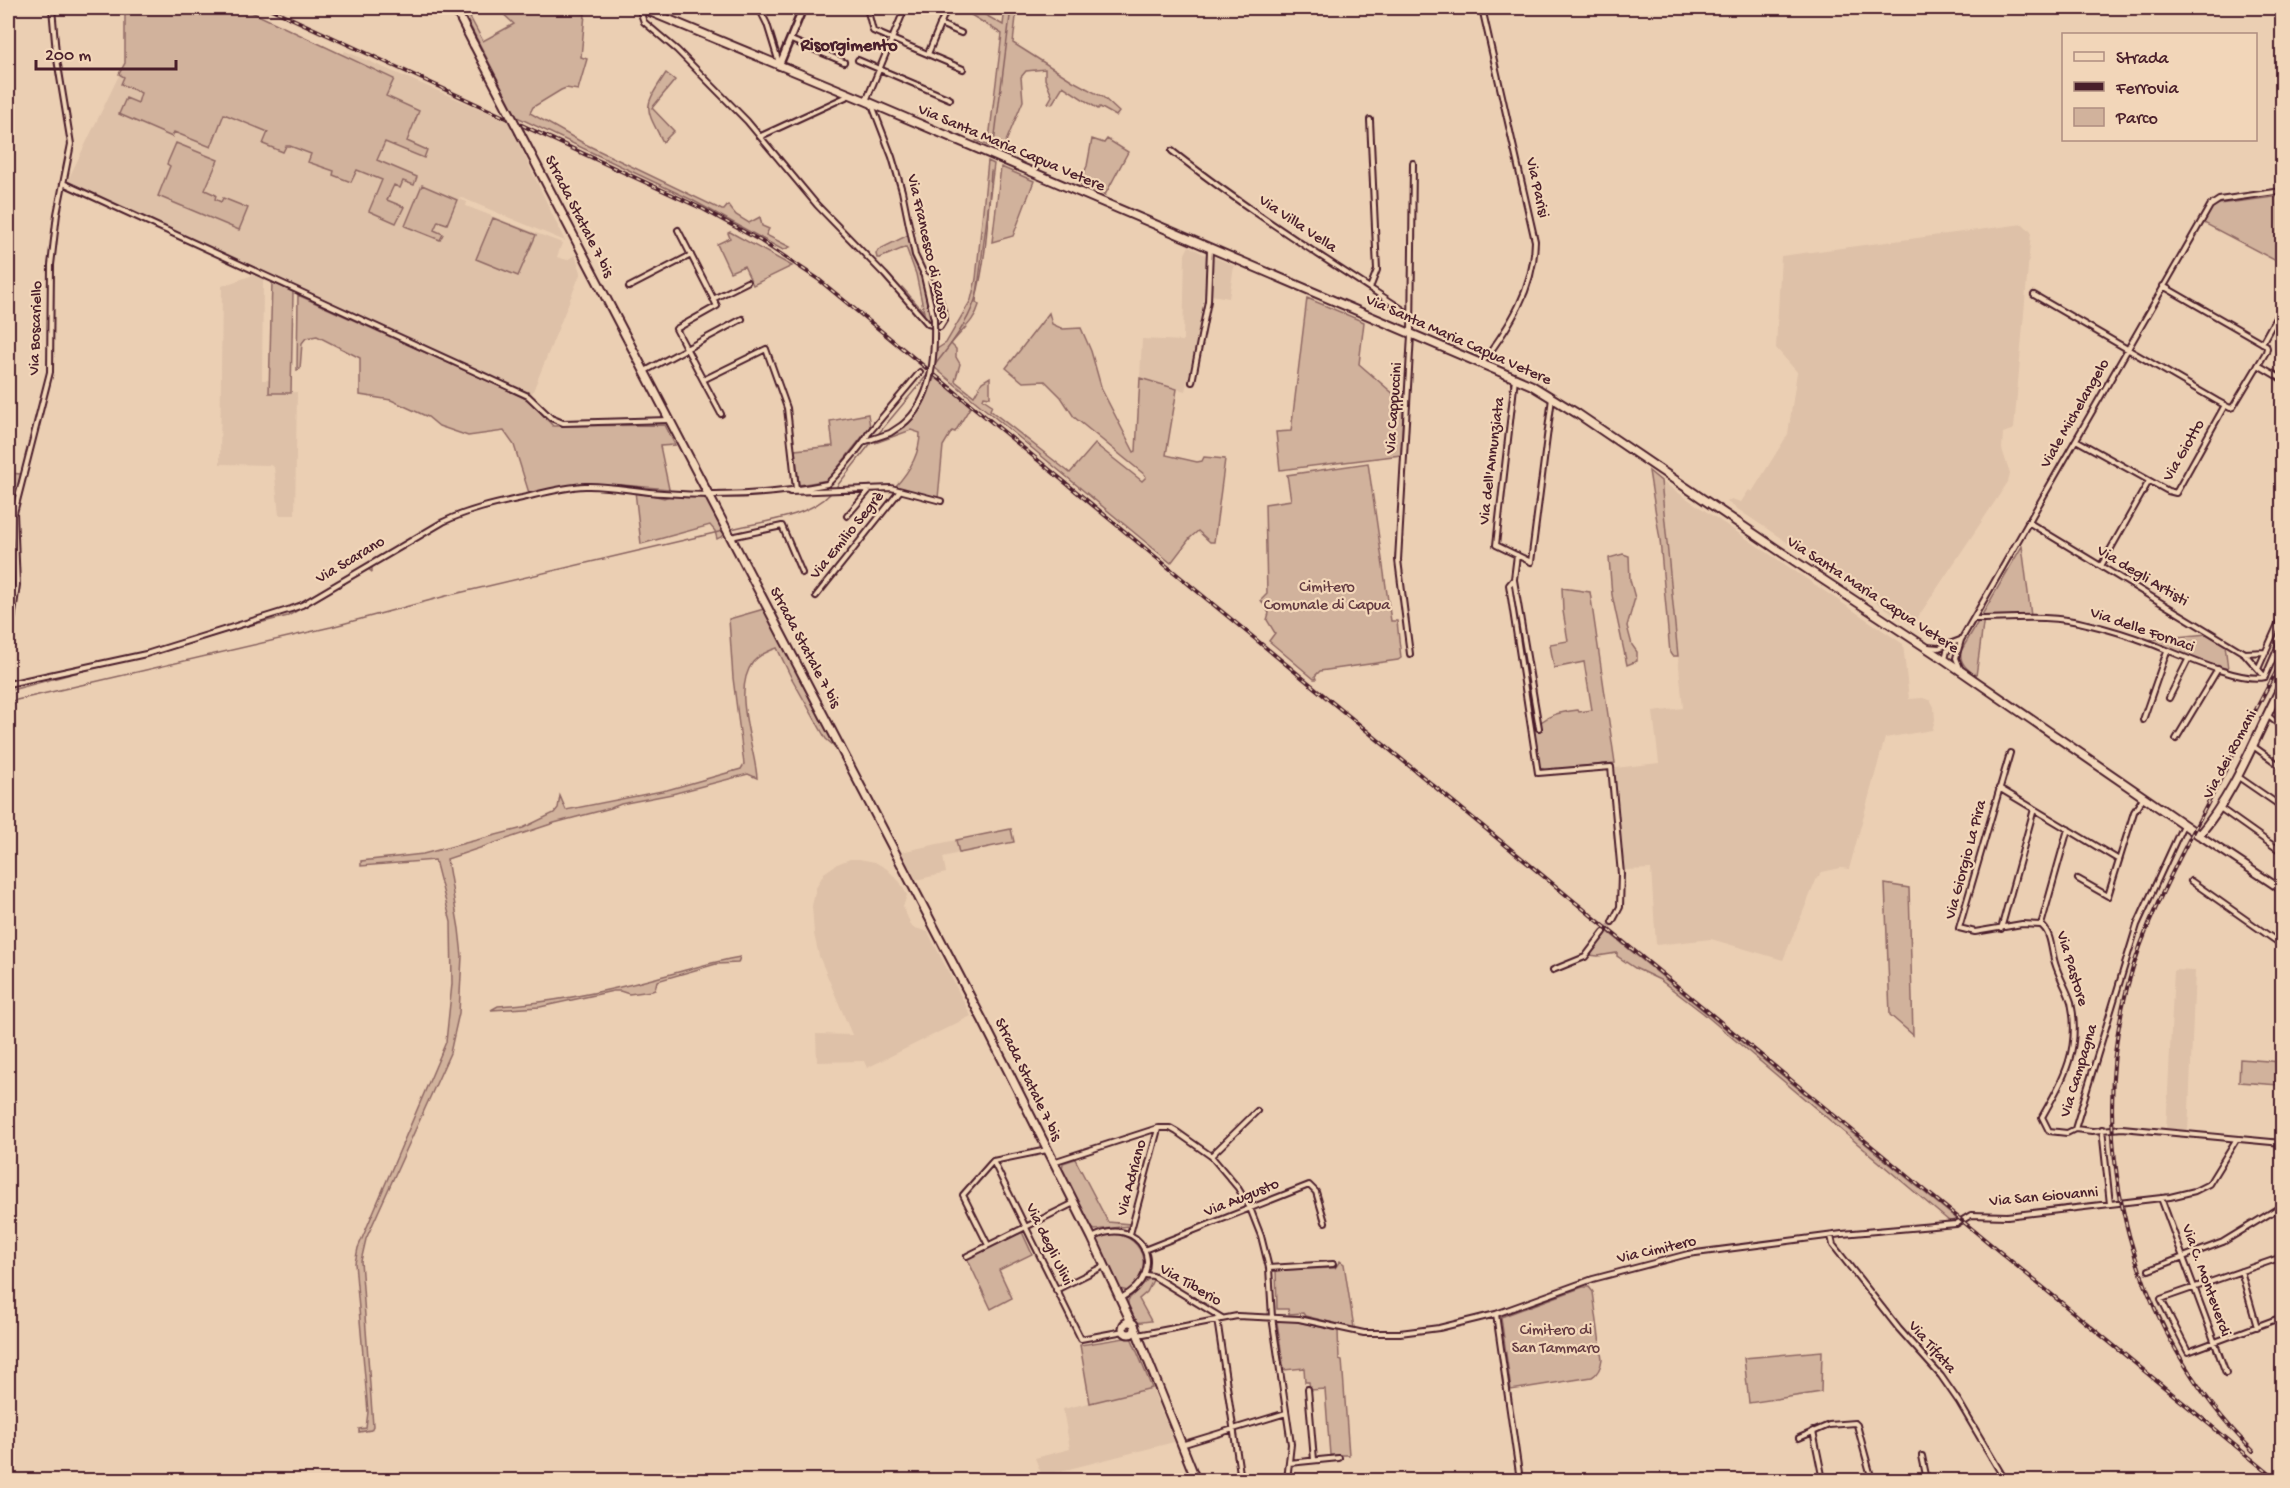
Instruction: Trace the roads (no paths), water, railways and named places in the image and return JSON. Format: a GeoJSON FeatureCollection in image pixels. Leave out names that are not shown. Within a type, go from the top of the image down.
{"type":"FeatureCollection","features":[{"type":"Feature","properties":{"kind":"main road","name":"Strada Statale 7 bis"},"geometry":{"type":"LineString","coordinates":[[455,8],[978,1011],[1122,1301],[1129,1329]]}},
{"type":"Feature","properties":{"kind":"main road","name":"Via Santa Maria Capua Vetere"},"geometry":{"type":"LineString","coordinates":[[640,8],[868,102],[1411,335],[1482,363],[1552,397],[1926,647],[2199,836],[2283,890]]}},
{"type":"Feature","properties":{"kind":"main road","name":"Via dei Romani"},"geometry":{"type":"LineString","coordinates":[[2199,836],[2237,776],[2283,685]]}},
{"type":"Feature","properties":{"kind":"main road"},"geometry":{"type":"LineString","coordinates":[[1129,1329],[1140,1344],[1196,1480]]}},
{"type":"Feature","properties":{"kind":"street","name":"Via Boscariello"},"geometry":{"type":"LineString","coordinates":[[8,648],[17,585],[14,513],[50,372],[51,265],[71,144],[56,53],[52,8]]}},
{"type":"Feature","properties":{"kind":"street"},"geometry":{"type":"LineString","coordinates":[[640,8],[644,22],[677,50],[761,136],[817,205],[928,324],[937,328],[944,322],[944,315],[938,297],[928,278],[923,274]]}},
{"type":"Feature","properties":{"kind":"street"},"geometry":{"type":"LineString","coordinates":[[759,8],[778,54],[779,66]]}},
{"type":"Feature","properties":{"kind":"street"},"geometry":{"type":"LineString","coordinates":[[779,66],[804,8]]}},
{"type":"Feature","properties":{"kind":"street"},"geometry":{"type":"LineString","coordinates":[[867,8],[873,31],[963,69]]}},
{"type":"Feature","properties":{"kind":"street"},"geometry":{"type":"LineString","coordinates":[[868,102],[879,69],[905,8]]}},
{"type":"Feature","properties":{"kind":"street"},"geometry":{"type":"LineString","coordinates":[[927,54],[947,8]]}},
{"type":"Feature","properties":{"kind":"street","name":"Via Parisi"},"geometry":{"type":"LineString","coordinates":[[1482,8],[1535,241],[1530,279],[1522,301],[1482,363]]}},
{"type":"Feature","properties":{"kind":"street"},"geometry":{"type":"LineString","coordinates":[[940,24],[961,33]]}},
{"type":"Feature","properties":{"kind":"street"},"geometry":{"type":"LineString","coordinates":[[791,40],[844,62]]}},
{"type":"Feature","properties":{"kind":"street"},"geometry":{"type":"LineString","coordinates":[[858,60],[950,99]]}},
{"type":"Feature","properties":{"kind":"street"},"geometry":{"type":"LineString","coordinates":[[761,136],[851,95]]}},
{"type":"Feature","properties":{"kind":"street","name":"Via Francesco di Rauso"},"geometry":{"type":"LineString","coordinates":[[866,441],[890,433],[917,410],[927,390],[934,319],[923,274],[915,255],[902,191],[892,156],[868,102]]}},
{"type":"Feature","properties":{"kind":"street"},"geometry":{"type":"LineString","coordinates":[[1370,120],[1377,270],[1370,288]]}},
{"type":"Feature","properties":{"kind":"street","name":"Via Villa Vella"},"geometry":{"type":"LineString","coordinates":[[1172,151],[1282,231],[1411,315]]}},
{"type":"Feature","properties":{"kind":"street","name":"Via Cappuccini"},"geometry":{"type":"LineString","coordinates":[[1410,654],[1398,560],[1411,335],[1413,163]]}},
{"type":"Feature","properties":{"kind":"street"},"geometry":{"type":"LineString","coordinates":[[63,183],[528,396],[556,422],[670,420]]}},
{"type":"Feature","properties":{"kind":"street","name":"Viale Michelangelo"},"geometry":{"type":"LineString","coordinates":[[1957,651],[1972,619],[2163,286],[2214,202],[2283,191]]}},
{"type":"Feature","properties":{"kind":"street"},"geometry":{"type":"LineString","coordinates":[[678,231],[717,306],[676,329],[721,414]]}},
{"type":"Feature","properties":{"kind":"street"},"geometry":{"type":"LineString","coordinates":[[1192,382],[1208,301],[1210,249]]}},
{"type":"Feature","properties":{"kind":"street"},"geometry":{"type":"LineString","coordinates":[[629,287],[691,255]]}},
{"type":"Feature","properties":{"kind":"street"},"geometry":{"type":"LineString","coordinates":[[713,298],[747,282]]}},
{"type":"Feature","properties":{"kind":"street"},"geometry":{"type":"LineString","coordinates":[[2163,286],[2262,343],[2283,307]]}},
{"type":"Feature","properties":{"kind":"street"},"geometry":{"type":"LineString","coordinates":[[2034,295],[2225,405]]}},
{"type":"Feature","properties":{"kind":"street"},"geometry":{"type":"LineString","coordinates":[[644,371],[742,320]]}},
{"type":"Feature","properties":{"kind":"street","name":"Via Giotto"},"geometry":{"type":"LineString","coordinates":[[2101,566],[2149,481],[2171,493],[2177,492],[2225,405],[2230,408],[2236,404],[2267,348],[2262,343]]}},
{"type":"Feature","properties":{"kind":"street"},"geometry":{"type":"LineString","coordinates":[[703,381],[766,349],[787,408],[796,489]]}},
{"type":"Feature","properties":{"kind":"street"},"geometry":{"type":"LineString","coordinates":[[2258,364],[2283,379]]}},
{"type":"Feature","properties":{"kind":"street"},"geometry":{"type":"LineString","coordinates":[[782,492],[827,484],[866,441],[869,433],[920,372]]}},
{"type":"Feature","properties":{"kind":"street","name":"Via dell'Annunziata"},"geometry":{"type":"LineString","coordinates":[[1515,378],[1496,545],[1531,562],[1552,397]]}},
{"type":"Feature","properties":{"kind":"street"},"geometry":{"type":"LineString","coordinates":[[2076,440],[2149,481]]}},
{"type":"Feature","properties":{"kind":"street","name":"Via Scarano"},"geometry":{"type":"LineString","coordinates":[[8,684],[146,654],[302,605],[443,522],[482,507],[562,489],[586,486],[661,493],[782,492]]}},
{"type":"Feature","properties":{"kind":"street"},"geometry":{"type":"LineString","coordinates":[[782,492],[891,488],[899,492],[941,501]]}},
{"type":"Feature","properties":{"kind":"street","name":"Via Emilio Segrè"},"geometry":{"type":"LineString","coordinates":[[847,516],[871,489]]}},
{"type":"Feature","properties":{"kind":"street","name":"Via Emilio Segrè"},"geometry":{"type":"LineString","coordinates":[[816,596],[899,492]]}},
{"type":"Feature","properties":{"kind":"street","name":"Via degli Artisti"},"geometry":{"type":"LineString","coordinates":[[2028,522],[2244,653],[2265,677]]}},
{"type":"Feature","properties":{"kind":"street"},"geometry":{"type":"LineString","coordinates":[[730,537],[782,526],[802,573]]}},
{"type":"Feature","properties":{"kind":"street"},"geometry":{"type":"LineString","coordinates":[[1517,555],[1514,579],[1539,728]]}},
{"type":"Feature","properties":{"kind":"street"},"geometry":{"type":"LineString","coordinates":[[1514,579],[1509,585],[1538,773],[1611,767],[1621,873],[1620,907],[1612,922]]}},
{"type":"Feature","properties":{"kind":"street"},"geometry":{"type":"LineString","coordinates":[[2258,669],[2283,615]]}},
{"type":"Feature","properties":{"kind":"street","name":"Via delle Fornaci"},"geometry":{"type":"LineString","coordinates":[[1972,619],[2045,618],[2084,623],[2218,669],[2256,679],[2265,677]]}},
{"type":"Feature","properties":{"kind":"street"},"geometry":{"type":"LineString","coordinates":[[2265,677],[2283,638]]}},
{"type":"Feature","properties":{"kind":"street"},"geometry":{"type":"LineString","coordinates":[[1926,647],[1939,648],[1961,640]]}},
{"type":"Feature","properties":{"kind":"street"},"geometry":{"type":"LineString","coordinates":[[1945,660],[1947,651],[1953,643]]}},
{"type":"Feature","properties":{"kind":"street"},"geometry":{"type":"LineString","coordinates":[[1945,660],[1957,651]]}},
{"type":"Feature","properties":{"kind":"street"},"geometry":{"type":"LineString","coordinates":[[1957,651],[1956,658],[1962,672]]}},
{"type":"Feature","properties":{"kind":"street"},"geometry":{"type":"LineString","coordinates":[[2143,720],[2167,651]]}},
{"type":"Feature","properties":{"kind":"street"},"geometry":{"type":"LineString","coordinates":[[2244,653],[2266,652]]}},
{"type":"Feature","properties":{"kind":"street"},"geometry":{"type":"LineString","coordinates":[[2169,698],[2188,660]]}},
{"type":"Feature","properties":{"kind":"street"},"geometry":{"type":"LineString","coordinates":[[2176,739],[2218,669]]}},
{"type":"Feature","properties":{"kind":"street"},"geometry":{"type":"LineString","coordinates":[[2267,715],[2283,727]]}},
{"type":"Feature","properties":{"kind":"street"},"geometry":{"type":"LineString","coordinates":[[2252,746],[2283,767]]}},
{"type":"Feature","properties":{"kind":"street","name":"Via Giorgio La Pira"},"geometry":{"type":"LineString","coordinates":[[2010,753],[1959,928],[1975,932],[2022,924],[2041,925]]}},
{"type":"Feature","properties":{"kind":"street"},"geometry":{"type":"LineString","coordinates":[[2237,776],[2283,807]]}},
{"type":"Feature","properties":{"kind":"street"},"geometry":{"type":"LineString","coordinates":[[1999,788],[2119,860]]}},
{"type":"Feature","properties":{"kind":"street"},"geometry":{"type":"LineString","coordinates":[[2078,879],[2108,896],[2134,812],[2143,798]]}},
{"type":"Feature","properties":{"kind":"street"},"geometry":{"type":"LineString","coordinates":[[2219,807],[2283,852]]}},
{"type":"Feature","properties":{"kind":"street"},"geometry":{"type":"LineString","coordinates":[[2001,929],[2034,808]]}},
{"type":"Feature","properties":{"kind":"street","name":"Via Campagna"},"geometry":{"type":"LineString","coordinates":[[2183,825],[2137,925],[2074,1129],[2122,1128],[2283,1143]]}},
{"type":"Feature","properties":{"kind":"street"},"geometry":{"type":"LineString","coordinates":[[2041,925],[2068,829]]}},
{"type":"Feature","properties":{"kind":"street"},"geometry":{"type":"LineString","coordinates":[[2192,881],[2283,945]]}},
{"type":"Feature","properties":{"kind":"street","name":"Via Pastore"},"geometry":{"type":"LineString","coordinates":[[2041,925],[2049,935],[2055,966],[2070,1001],[2075,1029],[2068,1068],[2042,1117],[2049,1131],[2056,1134],[2067,1133],[2074,1129]]}},
{"type":"Feature","properties":{"kind":"street"},"geometry":{"type":"LineString","coordinates":[[1553,970],[1585,957],[1604,932]]}},
{"type":"Feature","properties":{"kind":"street"},"geometry":{"type":"LineString","coordinates":[[1211,1156],[1257,1111]]}},
{"type":"Feature","properties":{"kind":"street"},"geometry":{"type":"LineString","coordinates":[[1053,1162],[1158,1128],[1170,1128],[1211,1156],[1238,1188],[1250,1208],[1261,1236],[1269,1268],[1272,1317],[1291,1444],[1287,1480]]}},
{"type":"Feature","properties":{"kind":"street","name":"Via Adriano"},"geometry":{"type":"LineString","coordinates":[[1130,1234],[1158,1128]]}},
{"type":"Feature","properties":{"kind":"street"},"geometry":{"type":"LineString","coordinates":[[2102,1129],[2110,1204]]}},
{"type":"Feature","properties":{"kind":"street","name":"Via San Giovanni"},"geometry":{"type":"LineString","coordinates":[[1831,1236],[1956,1224],[1971,1215],[2007,1216],[2161,1198],[2194,1191],[2209,1184],[2236,1140]]}},
{"type":"Feature","properties":{"kind":"street"},"geometry":{"type":"LineString","coordinates":[[988,1245],[963,1195],[993,1161],[1047,1150]]}},
{"type":"Feature","properties":{"kind":"street","name":"Via degli Ulivi"},"geometry":{"type":"LineString","coordinates":[[993,1161],[1081,1339],[1115,1334],[1129,1329]]}},
{"type":"Feature","properties":{"kind":"street","name":"Via Augusto"},"geometry":{"type":"LineString","coordinates":[[1144,1250],[1309,1185],[1316,1191],[1325,1222]]}},
{"type":"Feature","properties":{"kind":"street","name":"Via C. Monteverdi"},"geometry":{"type":"LineString","coordinates":[[2161,1198],[2226,1373]]}},
{"type":"Feature","properties":{"kind":"street"},"geometry":{"type":"LineString","coordinates":[[966,1256],[1074,1203]]}},
{"type":"Feature","properties":{"kind":"street"},"geometry":{"type":"LineString","coordinates":[[2149,1270],[2223,1242],[2283,1206]]}},
{"type":"Feature","properties":{"kind":"street"},"geometry":{"type":"LineString","coordinates":[[1092,1238],[1107,1231],[1130,1234],[1144,1250],[1146,1275],[1137,1289],[1122,1301]]}},
{"type":"Feature","properties":{"kind":"street","name":"Via Cimitero"},"geometry":{"type":"LineString","coordinates":[[1129,1329],[1220,1319],[1272,1317],[1299,1319],[1364,1333],[1439,1328],[1496,1314],[1593,1279],[1688,1254],[1831,1236]]}},
{"type":"Feature","properties":{"kind":"street","name":"Via Tifata"},"geometry":{"type":"LineString","coordinates":[[1831,1236],[1833,1245],[1895,1325],[1941,1376],[2005,1480]]}},
{"type":"Feature","properties":{"kind":"street"},"geometry":{"type":"LineString","coordinates":[[2283,1257],[2161,1299],[2188,1352],[2283,1317]]}},
{"type":"Feature","properties":{"kind":"street"},"geometry":{"type":"LineString","coordinates":[[1269,1268],[1333,1264]]}},
{"type":"Feature","properties":{"kind":"street"},"geometry":{"type":"LineString","coordinates":[[1056,1290],[1105,1266]]}},
{"type":"Feature","properties":{"kind":"street"},"geometry":{"type":"LineString","coordinates":[[2241,1271],[2257,1327]]}},
{"type":"Feature","properties":{"kind":"street","name":"Via Tiberio"},"geometry":{"type":"LineString","coordinates":[[1146,1275],[1153,1276],[1220,1319]]}},
{"type":"Feature","properties":{"kind":"street"},"geometry":{"type":"LineString","coordinates":[[1496,1314],[1520,1480]]}},
{"type":"Feature","properties":{"kind":"street"},"geometry":{"type":"LineString","coordinates":[[1220,1319],[1241,1480]]}},
{"type":"Feature","properties":{"kind":"street"},"geometry":{"type":"LineString","coordinates":[[1308,1389],[1314,1460]]}},
{"type":"Feature","properties":{"kind":"street"},"geometry":{"type":"LineString","coordinates":[[1181,1445],[1287,1413]]}},
{"type":"Feature","properties":{"kind":"street"},"geometry":{"type":"LineString","coordinates":[[1798,1438],[1842,1423],[1850,1422],[1857,1425],[1872,1480]]}},
{"type":"Feature","properties":{"kind":"street"},"geometry":{"type":"LineString","coordinates":[[1813,1431],[1823,1480]]}},
{"type":"Feature","properties":{"kind":"street"},"geometry":{"type":"LineString","coordinates":[[1922,1456],[1927,1480]]}},
{"type":"Feature","properties":{"kind":"street"},"geometry":{"type":"LineString","coordinates":[[1289,1463],[1339,1458]]}},
{"type":"Feature","properties":{"kind":"waterway"},"geometry":{"type":"LineString","coordinates":[[994,143],[1011,8]]}},
{"type":"Feature","properties":{"kind":"waterway"},"geometry":{"type":"LineString","coordinates":[[934,366],[963,326],[975,300],[985,253],[991,171]]}},
{"type":"Feature","properties":{"kind":"waterway"},"geometry":{"type":"LineString","coordinates":[[879,433],[928,374]]}},
{"type":"Feature","properties":{"kind":"waterway"},"geometry":{"type":"LineString","coordinates":[[837,486],[871,443]]}},
{"type":"Feature","properties":{"kind":"waterway"},"geometry":{"type":"LineString","coordinates":[[731,529],[797,513],[821,502],[830,494]]}},
{"type":"Feature","properties":{"kind":"waterway"},"geometry":{"type":"LineString","coordinates":[[8,702],[331,627],[446,596],[723,531]]}},
{"type":"Feature","properties":{"kind":"tunnel"},"geometry":{"type":"LineString","coordinates":[[2265,677],[2282,683]]}},
{"type":"Feature","properties":{"kind":"tunnel"},"geometry":{"type":"LineString","coordinates":[[1604,932],[1612,922]]}},
{"type":"Feature","properties":{"kind":"railway"},"geometry":{"type":"LineString","coordinates":[[269,8],[703,209],[761,241],[818,279],[2277,1480]]}},
{"type":"Feature","properties":{"kind":"railway"},"geometry":{"type":"LineString","coordinates":[[2253,1451],[2211,1404],[2177,1351],[2149,1295],[2129,1236],[2117,1175],[2112,1112],[2115,1050],[2127,988],[2144,935],[2179,860],[2282,662]]}},
{"type":"Feature","properties":{"kind":"district","name":"Risorgimento"},"geometry":{"type":"Point","coordinates":[849,46]}},
{"type":"Feature","properties":{"kind":"park label","name":"Cimitero Comunale di Capua"},"geometry":{"type":"Point","coordinates":[1327,597]}},
{"type":"Feature","properties":{"kind":"park label","name":"Cimitero di San Tammaro"},"geometry":{"type":"Point","coordinates":[1556,1340]}}]}
